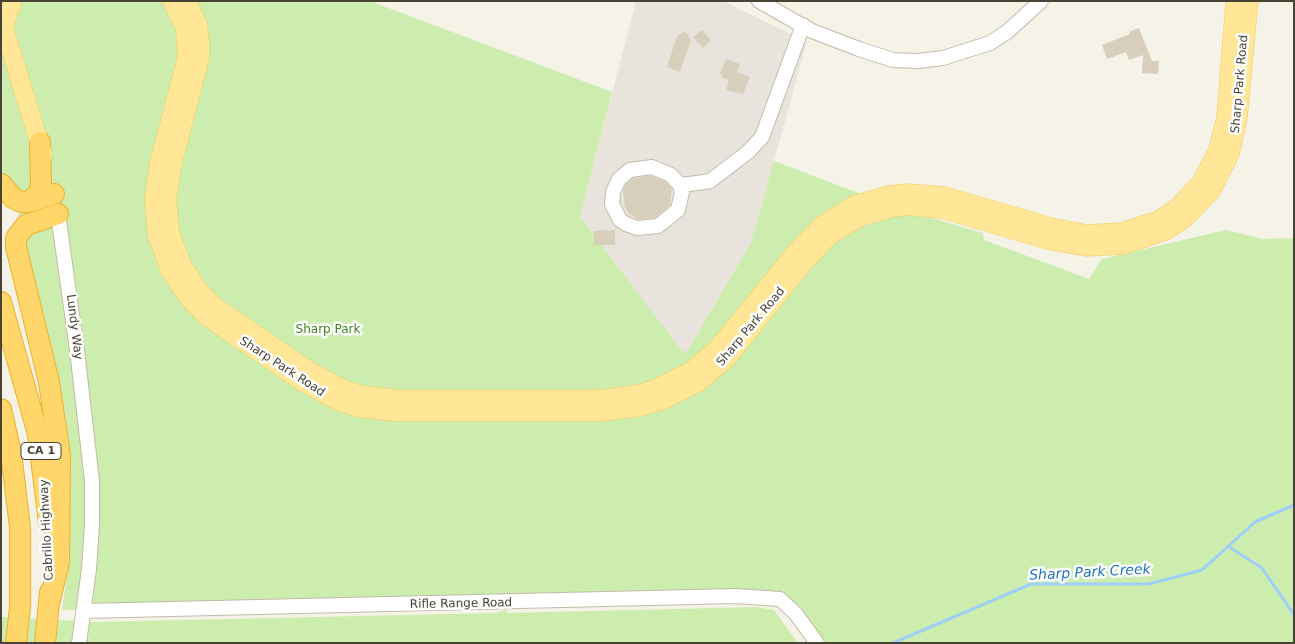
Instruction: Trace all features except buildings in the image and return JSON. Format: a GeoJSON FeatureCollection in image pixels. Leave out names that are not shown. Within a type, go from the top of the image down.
{"type":"FeatureCollection","features":[{"type":"Feature","properties":{"kind":"highway"},"geometry":{"type":"LineString","coordinates":[[29,202],[39,193],[42,184],[40,142]]}},
{"type":"Feature","properties":{"kind":"highway"},"geometry":{"type":"LineString","coordinates":[[1,184],[13,198],[29,202],[54,194]]}},
{"type":"Feature","properties":{"kind":"highway"},"geometry":{"type":"LineString","coordinates":[[49,604],[59,562],[60,456],[49,382],[16,247],[16,238],[26,225],[58,214]]}},
{"type":"Feature","properties":{"kind":"highway","name":"Cabrillo Highway"},"geometry":{"type":"LineString","coordinates":[[1,302],[28,392],[42,455],[49,526],[49,604],[45,643]]}},
{"type":"Feature","properties":{"kind":"highway","name":"CA 1"},"geometry":{"type":"LineString","coordinates":[[1,409],[12,453],[20,528],[20,607],[16,643]]}},
{"type":"Feature","properties":{"kind":"main road"},"geometry":{"type":"LineString","coordinates":[[3,22],[13,1]]}},
{"type":"Feature","properties":{"kind":"main road","name":"Sharp Park Road"},"geometry":{"type":"LineString","coordinates":[[172,1],[185,28],[187,57],[159,163],[154,199],[157,235],[170,271],[191,301],[206,316],[304,383],[345,403],[377,411],[396,412],[601,412],[641,407],[668,398],[699,382],[728,357],[806,260],[830,235],[860,217],[891,208],[907,206],[942,209],[1047,240],[1086,247],[1124,245],[1165,231],[1184,219],[1207,196],[1222,172],[1230,154],[1238,118],[1248,1]]}},
{"type":"Feature","properties":{"kind":"main road","name":"Sharp Park Road"},"geometry":{"type":"LineString","coordinates":[[188,1],[198,25],[200,58],[172,166],[167,199],[170,232],[182,265],[201,293],[214,306],[326,381],[362,395],[406,399],[600,399],[638,394],[674,381],[691,371],[718,348],[796,252],[822,225],[854,206],[889,195],[907,193],[945,196],[1050,227],[1087,234],[1121,232],[1159,220],[1176,209],[1195,190],[1211,166],[1218,150],[1226,117],[1235,1]]}},
{"type":"Feature","properties":{"kind":"main road","name":"Lundy Way"},"geometry":{"type":"LineString","coordinates":[[3,22],[40,142],[58,214]]}},
{"type":"Feature","properties":{"kind":"street"},"geometry":{"type":"LineString","coordinates":[[758,1],[803,25],[859,50],[893,60],[918,61],[943,58],[990,42],[1007,32],[1041,1]]}},
{"type":"Feature","properties":{"kind":"street"},"geometry":{"type":"LineString","coordinates":[[680,185],[710,181],[748,152],[762,137],[803,25]]}},
{"type":"Feature","properties":{"kind":"street"},"geometry":{"type":"LineString","coordinates":[[652,167],[670,175],[680,185],[682,192],[678,210],[658,226],[638,228],[626,224],[620,220],[612,204],[613,192],[619,179],[630,170],[652,167]]}},
{"type":"Feature","properties":{"kind":"street","name":"Lundy Way"},"geometry":{"type":"LineString","coordinates":[[58,214],[76,341],[92,481],[92,525],[85,612],[79,643]]}},
{"type":"Feature","properties":{"kind":"street","name":"Rifle Range Road"},"geometry":{"type":"LineString","coordinates":[[85,612],[736,596],[780,600],[796,614],[817,643]]}},
{"type":"Feature","properties":{"kind":"shaded area"},"geometry":{"type":"Polygon","coordinates":[[[636,1],[723,1],[807,42],[751,243],[685,356],[580,217],[636,1]]]}},
{"type":"Feature","properties":{"kind":"green space","name":"Sharp Park"},"geometry":{"type":"Polygon","coordinates":[[[1,1],[370,1],[612,92],[580,217],[685,355],[751,243],[774,161],[898,208],[983,233],[984,240],[1089,279],[1102,259],[1226,230],[1263,239],[1294,238],[1294,643],[817,643],[780,600],[62,610],[66,582],[69,504],[55,377],[18,212],[1,168],[1,1]]]}},
{"type":"Feature","properties":{"kind":"green space"},"geometry":{"type":"Polygon","coordinates":[[[756,607],[774,610],[798,643],[1,643],[1,617],[92,622],[496,613],[506,610],[507,613],[756,607]]]}},
{"type":"Feature","properties":{"kind":"waterway","name":"Sharp Park Creek"},"geometry":{"type":"LineString","coordinates":[[893,643],[1031,584],[1149,584],[1202,570],[1255,522],[1294,505]]}},
{"type":"Feature","properties":{"kind":"waterway","name":"Sharp Park Creek"},"geometry":{"type":"LineString","coordinates":[[1229,547],[1262,568],[1294,615]]}}]}
